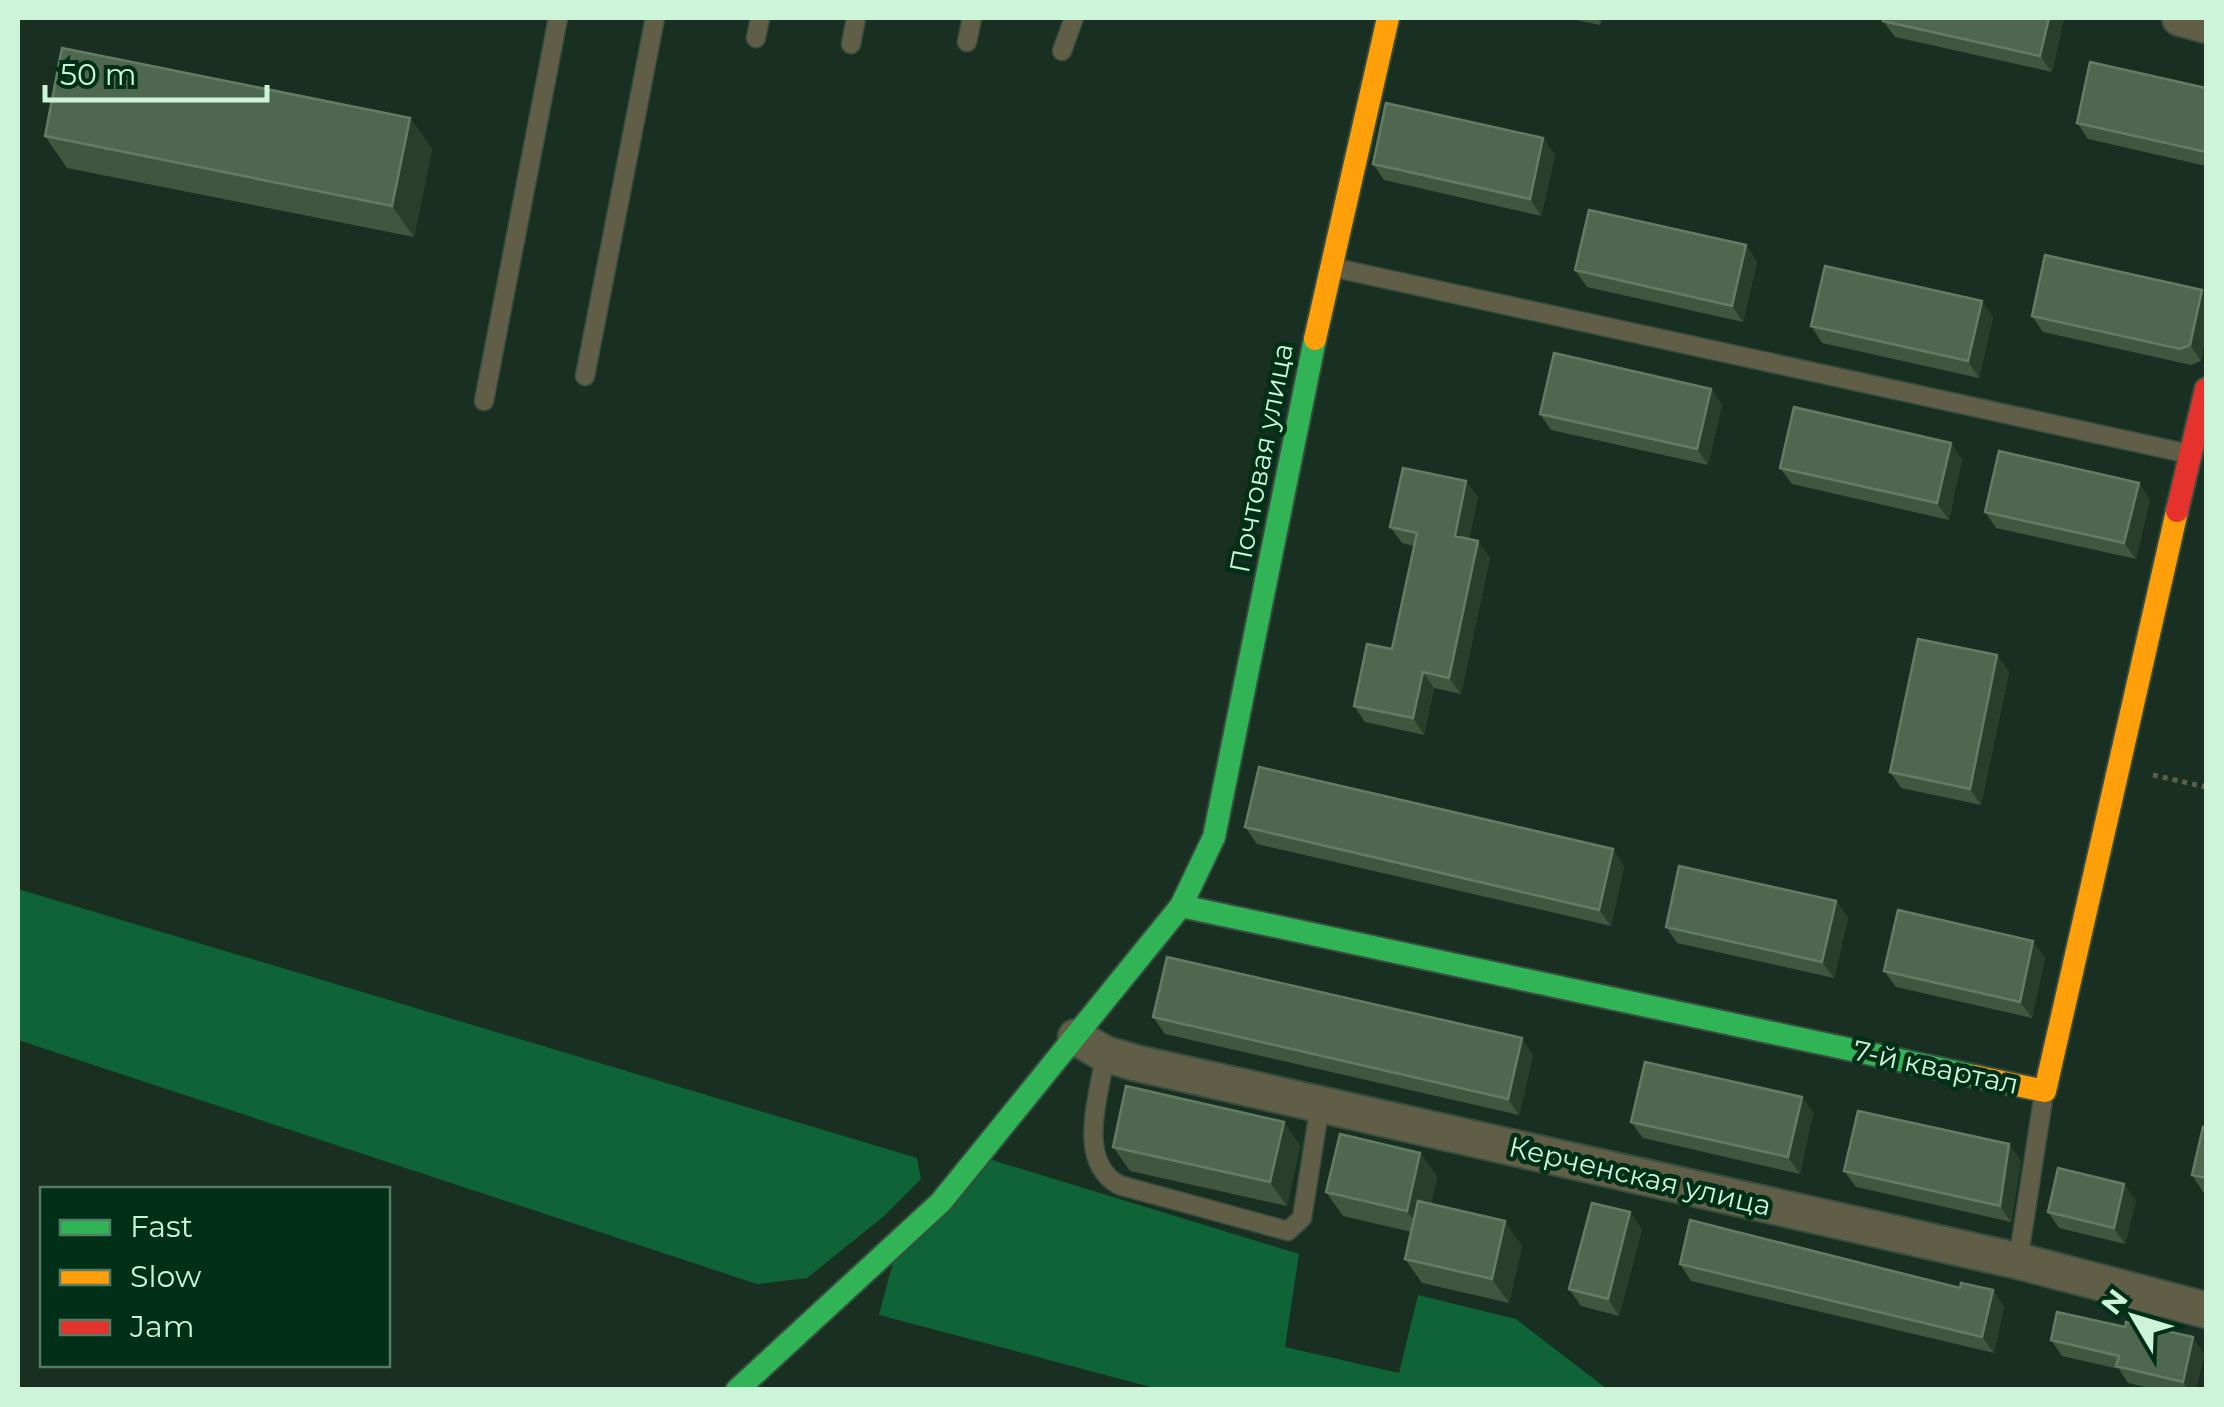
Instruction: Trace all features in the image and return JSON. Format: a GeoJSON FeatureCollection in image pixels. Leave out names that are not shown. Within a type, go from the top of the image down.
{"type":"FeatureCollection","features":[{"type":"Feature","properties":{"kind":"street","name":"Почтовая улица"},"geometry":{"type":"LineString","coordinates":[[737,1390],[941,1202],[1091,1045],[1180,906],[1214,838],[1330,267],[1388,18]]}},
{"type":"Feature","properties":{"kind":"street"},"geometry":{"type":"LineString","coordinates":[[2180,18],[2206,25]]}},
{"type":"Feature","properties":{"kind":"street","name":"7-й квартал"},"geometry":{"type":"LineString","coordinates":[[1180,906],[2044,1090],[2206,388]]}},
{"type":"Feature","properties":{"kind":"street","name":"Керченская улица"},"geometry":{"type":"LineString","coordinates":[[1091,1045],[1320,1104],[2018,1260],[2206,1310]]}},
{"type":"Feature","properties":{"kind":"lane"},"geometry":{"type":"LineString","coordinates":[[484,401],[558,18]]}},
{"type":"Feature","properties":{"kind":"lane"},"geometry":{"type":"LineString","coordinates":[[585,376],[655,18]]}},
{"type":"Feature","properties":{"kind":"lane"},"geometry":{"type":"LineString","coordinates":[[756,38],[760,18]]}},
{"type":"Feature","properties":{"kind":"lane"},"geometry":{"type":"LineString","coordinates":[[851,44],[856,18]]}},
{"type":"Feature","properties":{"kind":"lane"},"geometry":{"type":"LineString","coordinates":[[966,42],[972,18]]}},
{"type":"Feature","properties":{"kind":"lane"},"geometry":{"type":"LineString","coordinates":[[1062,51],[1074,18]]}},
{"type":"Feature","properties":{"kind":"lane"},"geometry":{"type":"LineString","coordinates":[[1330,267],[2191,454]]}},
{"type":"Feature","properties":{"kind":"lane"},"geometry":{"type":"LineString","coordinates":[[1091,1045],[1092,1154],[1103,1176],[1118,1185],[1288,1231],[1302,1218],[1320,1104]]}},
{"type":"Feature","properties":{"kind":"lane"},"geometry":{"type":"LineString","coordinates":[[2018,1260],[2044,1090]]}},
{"type":"Feature","properties":{"kind":"path"},"geometry":{"type":"LineString","coordinates":[[2116,766],[2206,786]]}},
{"type":"Feature","properties":{"kind":"green space"},"geometry":{"type":"Polygon","coordinates":[[[18,889],[917,1158],[921,1179],[883,1217],[807,1278],[757,1284],[18,1040],[18,889]]]}},
{"type":"Feature","properties":{"kind":"green space"},"geometry":{"type":"Polygon","coordinates":[[[989,1159],[1299,1254],[1285,1347],[1399,1373],[1418,1295],[1516,1319],[1607,1389],[1158,1389],[879,1315],[895,1255],[989,1159]]]}},
{"type":"Feature","properties":{"kind":"building"},"geometry":{"type":"Polygon","coordinates":[[[2049,18],[2040,56],[1883,21],[2049,18]]]}},
{"type":"Feature","properties":{"kind":"building"},"geometry":{"type":"Polygon","coordinates":[[[62,48],[410,118],[392,206],[45,136],[62,48]]]}},
{"type":"Feature","properties":{"kind":"building"},"geometry":{"type":"Polygon","coordinates":[[[2090,62],[2206,88],[2206,152],[2077,123],[2090,62]]]}},
{"type":"Feature","properties":{"kind":"building"},"geometry":{"type":"Polygon","coordinates":[[[1386,103],[1543,138],[1530,199],[1373,164],[1386,103]]]}},
{"type":"Feature","properties":{"kind":"building"},"geometry":{"type":"Polygon","coordinates":[[[1589,210],[1746,245],[1732,306],[1575,270],[1589,210]]]}},
{"type":"Feature","properties":{"kind":"building"},"geometry":{"type":"Polygon","coordinates":[[[2045,255],[2202,290],[2190,345],[2180,349],[2032,316],[2045,255]]]}},
{"type":"Feature","properties":{"kind":"building"},"geometry":{"type":"Polygon","coordinates":[[[1825,266],[1982,301],[1968,361],[1811,326],[1825,266]]]}},
{"type":"Feature","properties":{"kind":"building"},"geometry":{"type":"Polygon","coordinates":[[[1554,353],[1711,389],[1697,449],[1540,414],[1554,353]]]}},
{"type":"Feature","properties":{"kind":"building"},"geometry":{"type":"Polygon","coordinates":[[[1794,407],[1951,443],[1937,503],[1780,468],[1794,407]]]}},
{"type":"Feature","properties":{"kind":"building"},"geometry":{"type":"Polygon","coordinates":[[[1999,451],[2139,483],[2124,543],[1985,512],[1999,451]]]}},
{"type":"Feature","properties":{"kind":"building"},"geometry":{"type":"Polygon","coordinates":[[[1403,468],[1466,481],[1455,536],[1478,541],[1449,678],[1423,672],[1413,718],[1354,706],[1367,644],[1392,649],[1417,533],[1390,527],[1403,468]]]}},
{"type":"Feature","properties":{"kind":"building"},"geometry":{"type":"Polygon","coordinates":[[[1918,639],[1997,655],[1970,789],[1890,772],[1918,639]]]}},
{"type":"Feature","properties":{"kind":"building"},"geometry":{"type":"Polygon","coordinates":[[[1259,767],[1613,849],[1599,910],[1245,827],[1259,767]]]}},
{"type":"Feature","properties":{"kind":"building"},"geometry":{"type":"Polygon","coordinates":[[[1679,866],[1836,901],[1822,962],[1666,927],[1679,866]]]}},
{"type":"Feature","properties":{"kind":"building"},"geometry":{"type":"Polygon","coordinates":[[[1898,910],[2033,941],[2020,1002],[1884,971],[1898,910]]]}},
{"type":"Feature","properties":{"kind":"building"},"geometry":{"type":"Polygon","coordinates":[[[1167,957],[1522,1038],[1508,1099],[1153,1017],[1167,957]]]}},
{"type":"Feature","properties":{"kind":"building"},"geometry":{"type":"Polygon","coordinates":[[[1645,1062],[1802,1097],[1788,1157],[1631,1122],[1645,1062]]]}},
{"type":"Feature","properties":{"kind":"building"},"geometry":{"type":"Polygon","coordinates":[[[1126,1086],[1284,1122],[1270,1182],[1113,1147],[1126,1086]]]}},
{"type":"Feature","properties":{"kind":"building"},"geometry":{"type":"Polygon","coordinates":[[[1858,1111],[2009,1144],[2000,1206],[1844,1171],[1858,1111]]]}},
{"type":"Feature","properties":{"kind":"building"},"geometry":{"type":"Polygon","coordinates":[[[2203,1127],[2206,1128],[2206,1178],[2192,1175],[2203,1127]]]}},
{"type":"Feature","properties":{"kind":"building"},"geometry":{"type":"Polygon","coordinates":[[[1340,1134],[1420,1153],[1407,1211],[1326,1192],[1340,1134]]]}},
{"type":"Feature","properties":{"kind":"building"},"geometry":{"type":"Polygon","coordinates":[[[2058,1168],[2124,1184],[2114,1228],[2048,1212],[2058,1168]]]}},
{"type":"Feature","properties":{"kind":"building"},"geometry":{"type":"Polygon","coordinates":[[[1418,1201],[1505,1221],[1492,1279],[1405,1259],[1418,1201]]]}},
{"type":"Feature","properties":{"kind":"building"},"geometry":{"type":"Polygon","coordinates":[[[1592,1203],[1630,1212],[1608,1299],[1569,1289],[1592,1203]]]}},
{"type":"Feature","properties":{"kind":"building"},"geometry":{"type":"Polygon","coordinates":[[[1690,1220],[1960,1288],[1961,1283],[1993,1290],[1982,1337],[1680,1264],[1690,1220]]]}},
{"type":"Feature","properties":{"kind":"building"},"geometry":{"type":"Polygon","coordinates":[[[2057,1312],[2193,1337],[2183,1382],[2116,1366],[2119,1356],[2051,1340],[2057,1312]]]}},
{"type":"Feature","properties":{"kind":"traffic: fast"},"geometry":{"type":"LineString","coordinates":[[737,1390],[941,1202],[1181,906],[1214,837],[1315,339]]}},
{"type":"Feature","properties":{"kind":"traffic: fast"},"geometry":{"type":"LineString","coordinates":[[1181,906],[1974,1076]]}},
{"type":"Feature","properties":{"kind":"traffic: slow"},"geometry":{"type":"LineString","coordinates":[[1315,339],[1388,18]]}},
{"type":"Feature","properties":{"kind":"traffic: slow"},"geometry":{"type":"LineString","coordinates":[[1974,1076],[2045,1091],[2177,511]]}},
{"type":"Feature","properties":{"kind":"traffic: jam"},"geometry":{"type":"LineString","coordinates":[[2177,511],[2206,389]]}}]}
